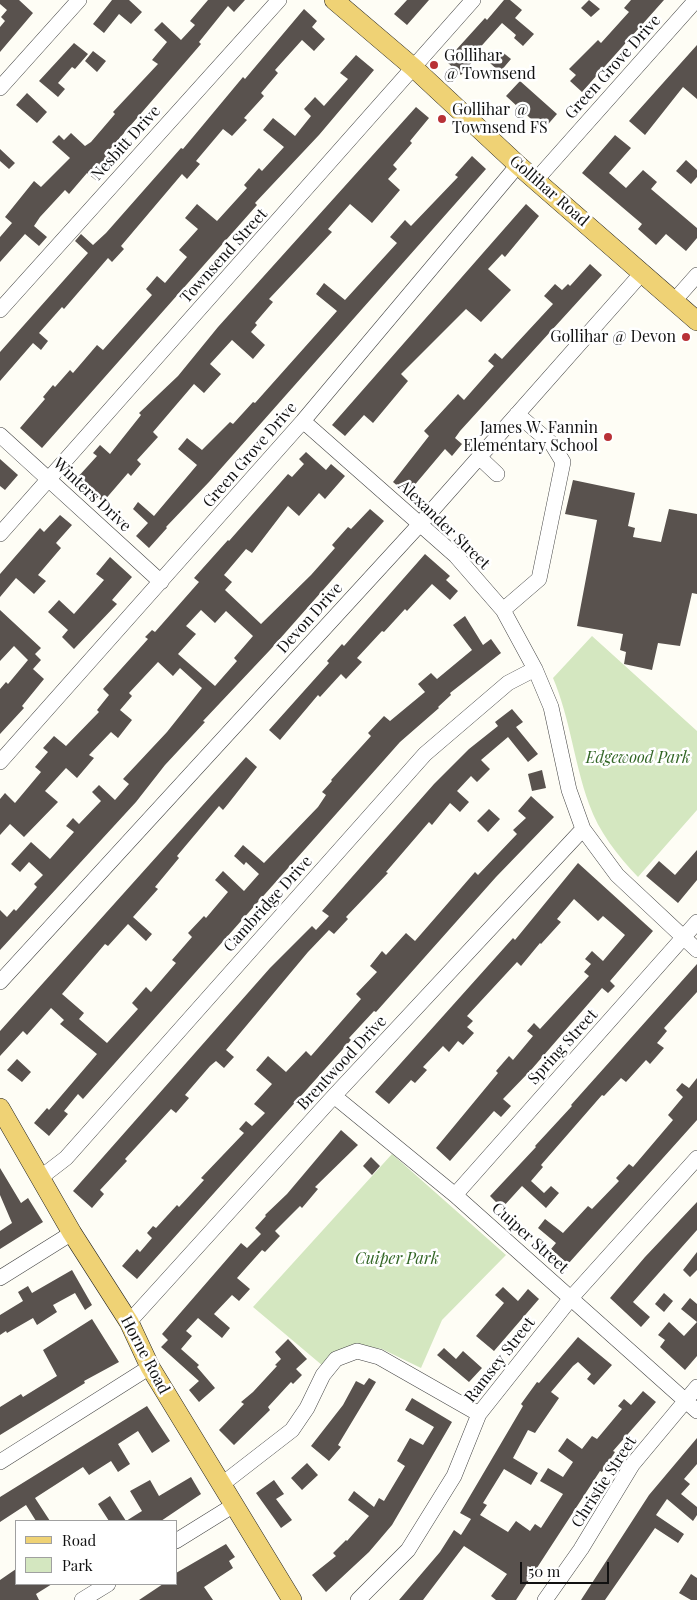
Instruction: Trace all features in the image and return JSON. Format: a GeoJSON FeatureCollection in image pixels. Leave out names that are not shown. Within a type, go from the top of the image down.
{"type":"FeatureCollection","features":[{"type":"Feature","properties":{"kind":"main road","name":"Gollihar Road"},"geometry":{"type":"LineString","coordinates":[[334,0],[414,68],[518,165],[697,321]]}},
{"type":"Feature","properties":{"kind":"main road","name":"Horne Road"},"geometry":{"type":"LineString","coordinates":[[0,1108],[72,1232],[129,1322],[150,1367],[292,1600]]}},
{"type":"Feature","properties":{"kind":"street"},"geometry":{"type":"LineString","coordinates":[[0,88],[79,0]]}},
{"type":"Feature","properties":{"kind":"street","name":"Nesbitt Drive"},"geometry":{"type":"LineString","coordinates":[[0,310],[279,0]]}},
{"type":"Feature","properties":{"kind":"street","name":"Townsend Street"},"geometry":{"type":"LineString","coordinates":[[0,534],[473,0]]}},
{"type":"Feature","properties":{"kind":"street","name":"Green Grove Drive"},"geometry":{"type":"LineString","coordinates":[[536,180],[696,0]]}},
{"type":"Feature","properties":{"kind":"street","name":"Green Grove Drive"},"geometry":{"type":"LineString","coordinates":[[0,762],[303,421],[518,165]]}},
{"type":"Feature","properties":{"kind":"street","name":"Devon Drive"},"geometry":{"type":"LineString","coordinates":[[0,982],[420,524],[642,273]]}},
{"type":"Feature","properties":{"kind":"street"},"geometry":{"type":"LineString","coordinates":[[674,301],[697,275]]}},
{"type":"Feature","properties":{"kind":"street"},"geometry":{"type":"LineString","coordinates":[[503,610],[540,580],[562,462],[552,444],[517,414]]}},
{"type":"Feature","properties":{"kind":"street","name":"Alexander Street"},"geometry":{"type":"LineString","coordinates":[[303,421],[456,556],[503,610],[535,669],[551,707],[569,790],[583,829],[618,875],[697,950]]}},
{"type":"Feature","properties":{"kind":"street","name":"Winters Drive"},"geometry":{"type":"LineString","coordinates":[[0,434],[161,582]]}},
{"type":"Feature","properties":{"kind":"street"},"geometry":{"type":"LineString","coordinates":[[479,457],[497,474]]}},
{"type":"Feature","properties":{"kind":"street","name":"Cambridge Drive"},"geometry":{"type":"LineString","coordinates":[[40,1178],[66,1158],[425,754],[508,683],[535,669]]}},
{"type":"Feature","properties":{"kind":"street","name":"Brentwood Drive"},"geometry":{"type":"LineString","coordinates":[[129,1322],[334,1096],[583,829]]}},
{"type":"Feature","properties":{"kind":"street","name":"Spring Street"},"geometry":{"type":"LineString","coordinates":[[455,1195],[697,922]]}},
{"type":"Feature","properties":{"kind":"street","name":"Cuiper Street"},"geometry":{"type":"LineString","coordinates":[[334,1096],[455,1195],[697,1411]]}},
{"type":"Feature","properties":{"kind":"street","name":"Ramsey Street"},"geometry":{"type":"LineString","coordinates":[[358,1600],[408,1550],[454,1476],[479,1414],[571,1298],[697,1158]]}},
{"type":"Feature","properties":{"kind":"street"},"geometry":{"type":"LineString","coordinates":[[0,1278],[72,1232]]}},
{"type":"Feature","properties":{"kind":"street"},"geometry":{"type":"LineString","coordinates":[[221,1485],[292,1430],[307,1408],[323,1375],[336,1360],[357,1351],[379,1357],[479,1414]]}},
{"type":"Feature","properties":{"kind":"street"},"geometry":{"type":"LineString","coordinates":[[0,1462],[150,1367]]}},
{"type":"Feature","properties":{"kind":"street","name":"Christie Street"},"geometry":{"type":"LineString","coordinates":[[545,1600],[582,1549],[632,1465],[697,1387]]}},
{"type":"Feature","properties":{"kind":"street"},"geometry":{"type":"LineString","coordinates":[[178,1540],[234,1505]]}},
{"type":"Feature","properties":{"kind":"street"},"geometry":{"type":"LineString","coordinates":[[82,1600],[106,1585]]}},
{"type":"Feature","properties":{"kind":"green space","name":"Edgewood Park"},"geometry":{"type":"Polygon","coordinates":[[[592,636],[697,731],[697,810],[638,877],[609,843],[593,814],[584,788],[564,709],[553,678],[592,636]]]}},
{"type":"Feature","properties":{"kind":"green space","name":"Cuiper Park"},"geometry":{"type":"Polygon","coordinates":[[[392,1154],[506,1255],[442,1320],[421,1368],[382,1349],[365,1346],[323,1366],[253,1307],[392,1154]]]}},
{"type":"Feature","properties":{"kind":"building"},"geometry":{"type":"Polygon","coordinates":[[[0,0],[19,0],[33,13],[0,52],[0,27],[5,21],[1,17],[7,10],[0,4],[0,0]]]}},
{"type":"Feature","properties":{"kind":"building"},"geometry":{"type":"Polygon","coordinates":[[[112,0],[129,0],[142,12],[131,24],[119,14],[104,33],[93,24],[112,0]]]}},
{"type":"Feature","properties":{"kind":"building"},"geometry":{"type":"Polygon","coordinates":[[[208,0],[245,0],[234,12],[228,6],[199,42],[201,44],[105,155],[108,157],[102,163],[108,169],[97,181],[87,173],[69,194],[65,190],[40,217],[34,226],[47,237],[39,246],[25,234],[0,262],[0,237],[12,223],[5,217],[34,181],[41,187],[70,158],[52,142],[59,135],[64,140],[71,133],[85,146],[91,142],[115,114],[113,112],[158,64],[152,60],[167,42],[154,30],[162,22],[181,40],[195,25],[190,21],[208,0]]]}},
{"type":"Feature","properties":{"kind":"building"},"geometry":{"type":"Polygon","coordinates":[[[407,0],[429,0],[407,25],[394,14],[407,0]]]}},
{"type":"Feature","properties":{"kind":"building"},"geometry":{"type":"Polygon","coordinates":[[[504,0],[510,0],[522,10],[515,18],[534,34],[523,46],[514,38],[516,35],[502,23],[476,52],[479,54],[461,75],[446,61],[504,0]]]}},
{"type":"Feature","properties":{"kind":"building"},"geometry":{"type":"Polygon","coordinates":[[[589,0],[600,9],[591,17],[581,8],[589,0]]]}},
{"type":"Feature","properties":{"kind":"building"},"geometry":{"type":"Polygon","coordinates":[[[631,0],[664,0],[582,92],[570,81],[576,75],[569,69],[598,40],[601,43],[629,12],[624,8],[631,0]]]}},
{"type":"Feature","properties":{"kind":"building"},"geometry":{"type":"Polygon","coordinates":[[[304,9],[317,21],[312,27],[325,39],[314,51],[302,40],[275,70],[278,73],[261,93],[264,96],[244,118],[247,120],[232,136],[223,129],[196,161],[200,164],[187,179],[182,174],[121,246],[124,249],[112,262],[108,258],[64,309],[62,307],[39,333],[48,341],[41,350],[33,343],[0,381],[0,352],[88,253],[75,241],[81,234],[93,245],[106,233],[181,148],[183,149],[243,77],[245,79],[304,9]]]}},
{"type":"Feature","properties":{"kind":"building"},"geometry":{"type":"Polygon","coordinates":[[[74,43],[88,54],[75,69],[72,67],[58,83],[65,89],[58,97],[39,81],[74,43]]]}},
{"type":"Feature","properties":{"kind":"building"},"geometry":{"type":"Polygon","coordinates":[[[697,45],[697,99],[683,87],[645,135],[629,121],[697,45]]]}},
{"type":"Feature","properties":{"kind":"building"},"geometry":{"type":"Polygon","coordinates":[[[93,51],[106,61],[97,72],[85,61],[93,51]]]}},
{"type":"Feature","properties":{"kind":"building"},"geometry":{"type":"Polygon","coordinates":[[[501,51],[511,59],[500,72],[490,63],[501,51]]]}},
{"type":"Feature","properties":{"kind":"building"},"geometry":{"type":"Polygon","coordinates":[[[356,55],[374,70],[319,135],[255,203],[257,205],[42,448],[20,428],[45,399],[43,397],[53,385],[55,387],[70,370],[73,373],[97,345],[103,350],[152,295],[146,289],[157,276],[165,283],[187,257],[179,250],[198,229],[185,218],[197,204],[217,221],[247,188],[244,185],[259,168],[262,171],[284,147],[263,130],[273,118],[295,136],[311,116],[304,109],[315,97],[324,106],[348,79],[340,73],[356,55]]]}},
{"type":"Feature","properties":{"kind":"building"},"geometry":{"type":"Polygon","coordinates":[[[520,81],[557,114],[543,130],[506,96],[520,81]]]}},
{"type":"Feature","properties":{"kind":"building"},"geometry":{"type":"Polygon","coordinates":[[[27,93],[47,112],[37,123],[16,105],[27,93]]]}},
{"type":"Feature","properties":{"kind":"building"},"geometry":{"type":"Polygon","coordinates":[[[416,107],[429,118],[410,141],[412,143],[393,165],[397,169],[388,179],[400,190],[372,223],[350,204],[328,229],[332,232],[269,299],[273,302],[255,323],[257,325],[251,332],[265,345],[253,359],[232,340],[210,364],[221,374],[204,393],[194,384],[153,432],[158,437],[137,460],[141,464],[131,476],[128,473],[103,502],[77,478],[97,456],[93,453],[100,445],[110,454],[141,415],[139,413],[178,376],[218,327],[416,107]]]}},
{"type":"Feature","properties":{"kind":"building"},"geometry":{"type":"Polygon","coordinates":[[[615,135],[631,148],[609,173],[626,188],[643,170],[657,182],[651,189],[697,228],[697,238],[686,251],[666,234],[656,245],[638,229],[642,224],[582,173],[615,135]]]}},
{"type":"Feature","properties":{"kind":"building"},"geometry":{"type":"Polygon","coordinates":[[[0,149],[15,163],[9,169],[0,161],[0,149]]]}},
{"type":"Feature","properties":{"kind":"building"},"geometry":{"type":"Polygon","coordinates":[[[472,156],[486,169],[149,548],[136,536],[148,523],[133,509],[138,502],[154,516],[197,465],[178,449],[187,438],[202,450],[230,422],[233,424],[253,402],[255,403],[337,311],[316,294],[324,283],[345,300],[397,243],[390,237],[405,220],[411,226],[458,177],[455,175],[472,156]]]}},
{"type":"Feature","properties":{"kind":"building"},"geometry":{"type":"Polygon","coordinates":[[[686,160],[697,170],[697,177],[691,184],[676,171],[686,160]]]}},
{"type":"Feature","properties":{"kind":"building"},"geometry":{"type":"Polygon","coordinates":[[[526,204],[539,216],[505,257],[502,254],[488,269],[511,290],[481,322],[466,309],[401,374],[408,381],[373,423],[364,415],[345,436],[332,425],[526,204]]]}},
{"type":"Feature","properties":{"kind":"building"},"geometry":{"type":"Polygon","coordinates":[[[590,264],[602,275],[460,431],[455,438],[462,444],[452,456],[445,449],[407,494],[393,482],[429,436],[424,431],[458,394],[464,400],[494,366],[488,361],[495,353],[502,359],[553,304],[544,296],[555,284],[562,290],[568,284],[570,286],[590,264]]]}},
{"type":"Feature","properties":{"kind":"building"},"geometry":{"type":"Polygon","coordinates":[[[306,452],[326,470],[331,464],[345,476],[325,499],[319,493],[299,516],[288,506],[252,553],[246,549],[224,575],[232,582],[225,590],[261,624],[311,575],[335,548],[332,545],[348,527],[351,529],[370,509],[384,521],[270,650],[203,721],[205,722],[165,765],[136,802],[0,950],[0,910],[7,917],[14,909],[16,911],[37,887],[34,884],[43,875],[29,862],[20,872],[11,864],[31,842],[50,859],[74,832],[66,826],[73,818],[79,824],[101,801],[92,792],[99,785],[115,800],[129,784],[123,779],[167,732],[202,688],[180,668],[173,676],[158,662],[129,693],[132,696],[120,710],[132,720],[118,738],[111,732],[89,755],[94,758],[77,778],[66,768],[45,791],[58,802],[24,837],[10,824],[0,835],[0,799],[5,793],[15,803],[41,772],[35,767],[48,752],[43,748],[54,736],[66,746],[99,712],[97,710],[109,695],[103,689],[148,639],[145,637],[152,630],[155,632],[199,582],[194,578],[288,474],[292,477],[304,464],[299,459],[306,452]],[[201,610],[186,626],[196,634],[178,654],[215,686],[237,661],[234,658],[253,636],[226,611],[215,623],[201,610]]]}},
{"type":"Feature","properties":{"kind":"building"},"geometry":{"type":"Polygon","coordinates":[[[0,459],[18,475],[5,490],[0,486],[0,459]]]}},
{"type":"Feature","properties":{"kind":"building"},"geometry":{"type":"Polygon","coordinates":[[[573,480],[635,493],[628,526],[635,528],[633,537],[661,542],[669,509],[697,514],[697,594],[692,593],[680,646],[658,643],[652,670],[624,664],[626,652],[620,650],[623,634],[577,626],[597,520],[565,514],[573,480]]]}},
{"type":"Feature","properties":{"kind":"building"},"geometry":{"type":"Polygon","coordinates":[[[60,515],[72,525],[56,543],[61,548],[38,575],[46,581],[34,594],[16,578],[0,597],[0,574],[40,528],[44,532],[60,515]]]}},
{"type":"Feature","properties":{"kind":"building"},"geometry":{"type":"Polygon","coordinates":[[[425,554],[450,576],[446,580],[458,591],[450,600],[432,584],[407,611],[405,609],[384,632],[382,631],[357,658],[362,662],[346,679],[341,674],[320,697],[318,695],[280,740],[269,730],[329,663],[327,661],[342,644],[344,646],[425,554]]]}},
{"type":"Feature","properties":{"kind":"building"},"geometry":{"type":"Polygon","coordinates":[[[110,557],[132,577],[112,600],[117,604],[74,649],[62,637],[68,630],[48,612],[59,600],[74,614],[104,580],[96,574],[110,557]]]}},
{"type":"Feature","properties":{"kind":"building"},"geometry":{"type":"Polygon","coordinates":[[[0,610],[41,648],[35,654],[41,660],[33,669],[44,679],[22,706],[24,708],[0,734],[0,689],[6,682],[8,684],[28,660],[14,646],[0,661],[0,610]]]}},
{"type":"Feature","properties":{"kind":"building"},"geometry":{"type":"Polygon","coordinates":[[[465,616],[483,645],[491,639],[501,653],[450,693],[451,695],[439,708],[400,742],[83,1099],[78,1094],[64,1111],[68,1114],[49,1136],[34,1123],[47,1108],[49,1110],[97,1054],[60,1024],[64,1020],[51,1008],[27,1035],[23,1031],[0,1056],[0,1031],[246,757],[257,767],[223,810],[219,806],[177,856],[179,858],[155,887],[158,889],[133,917],[152,934],[146,941],[128,924],[108,946],[105,944],[62,994],[84,1013],[79,1019],[107,1043],[138,1009],[132,1003],[146,987],[151,992],[176,963],[172,960],[192,937],[188,933],[204,916],[206,918],[228,892],[215,880],[223,871],[244,891],[259,874],[246,862],[244,865],[234,856],[243,845],[264,863],[318,807],[326,795],[322,792],[371,736],[368,733],[384,716],[390,721],[425,692],[418,684],[431,673],[437,679],[472,650],[453,625],[465,616]]]}},
{"type":"Feature","properties":{"kind":"building"},"geometry":{"type":"Polygon","coordinates":[[[512,709],[523,722],[516,727],[538,754],[528,762],[508,737],[481,760],[490,769],[477,782],[471,776],[457,791],[469,802],[460,812],[450,803],[432,825],[429,822],[386,872],[388,873],[346,917],[348,919],[334,934],[329,930],[308,952],[226,1050],[234,1057],[224,1068],[216,1061],[210,1066],[185,1095],[189,1098],[176,1113],[171,1109],[125,1159],[127,1161],[100,1190],[104,1194],[92,1208],[73,1191],[270,968],[312,926],[316,930],[329,916],[322,911],[434,784],[469,749],[498,726],[495,722],[512,709]]]}},
{"type":"Feature","properties":{"kind":"building"},"geometry":{"type":"Polygon","coordinates":[[[542,770],[546,788],[532,791],[528,774],[542,770]]]}},
{"type":"Feature","properties":{"kind":"building"},"geometry":{"type":"Polygon","coordinates":[[[531,796],[554,817],[496,877],[376,1012],[374,1011],[349,1038],[351,1040],[137,1279],[122,1266],[137,1249],[140,1252],[152,1238],[147,1233],[153,1226],[156,1228],[177,1205],[179,1207],[204,1180],[201,1178],[244,1133],[239,1129],[246,1121],[252,1126],[265,1113],[254,1104],[272,1084],[256,1070],[268,1056],[286,1072],[306,1051],[311,1056],[361,999],[356,994],[377,972],[370,966],[382,951],[386,955],[406,933],[415,941],[475,872],[478,875],[517,834],[513,830],[526,818],[518,811],[531,796]]]}},
{"type":"Feature","properties":{"kind":"building"},"geometry":{"type":"Polygon","coordinates":[[[489,809],[500,819],[488,832],[477,821],[489,809]]]}},
{"type":"Feature","properties":{"kind":"building"},"geometry":{"type":"Polygon","coordinates":[[[697,850],[697,880],[678,903],[646,876],[659,861],[675,875],[697,850]]]}},
{"type":"Feature","properties":{"kind":"building"},"geometry":{"type":"Polygon","coordinates":[[[578,863],[653,931],[610,981],[615,986],[608,993],[602,988],[531,1070],[503,1099],[511,1106],[501,1117],[494,1111],[450,1161],[436,1148],[498,1073],[496,1071],[509,1056],[513,1060],[533,1036],[527,1031],[534,1023],[540,1029],[589,976],[584,972],[591,964],[585,959],[592,951],[603,961],[625,935],[603,916],[598,921],[574,899],[557,919],[561,922],[521,966],[517,962],[467,1016],[473,1021],[467,1027],[474,1033],[463,1045],[458,1041],[449,1052],[443,1046],[423,1067],[427,1070],[415,1083],[411,1080],[389,1104],[375,1092],[513,938],[515,940],[578,863]]]}},
{"type":"Feature","properties":{"kind":"building"},"geometry":{"type":"Polygon","coordinates":[[[697,964],[697,992],[664,1028],[667,1031],[657,1043],[664,1048],[650,1064],[646,1060],[626,1082],[621,1078],[604,1096],[602,1095],[541,1165],[543,1167],[531,1181],[544,1193],[551,1186],[559,1193],[546,1208],[522,1186],[502,1208],[490,1196],[536,1147],[697,964]]]}},
{"type":"Feature","properties":{"kind":"building"},"geometry":{"type":"Polygon","coordinates":[[[17,1059],[31,1072],[22,1082],[7,1070],[17,1059]]]}},
{"type":"Feature","properties":{"kind":"building"},"geometry":{"type":"Polygon","coordinates":[[[697,1078],[697,1120],[568,1264],[551,1249],[556,1243],[538,1228],[545,1219],[563,1233],[588,1206],[592,1209],[619,1181],[616,1178],[629,1164],[633,1167],[673,1120],[668,1115],[683,1097],[676,1090],[682,1083],[689,1088],[697,1078]]]}},
{"type":"Feature","properties":{"kind":"building"},"geometry":{"type":"Polygon","coordinates":[[[341,1130],[358,1145],[315,1187],[318,1189],[302,1208],[300,1206],[275,1231],[280,1236],[265,1252],[262,1250],[237,1278],[250,1289],[239,1301],[232,1295],[214,1314],[230,1328],[222,1338],[198,1318],[186,1331],[192,1336],[181,1349],[199,1365],[197,1367],[215,1388],[199,1402],[189,1390],[199,1381],[161,1347],[168,1340],[162,1334],[241,1243],[247,1248],[261,1234],[255,1228],[265,1215],[287,1194],[341,1130]]]}},
{"type":"Feature","properties":{"kind":"building"},"geometry":{"type":"Polygon","coordinates":[[[371,1157],[380,1166],[372,1175],[363,1166],[371,1157]]]}},
{"type":"Feature","properties":{"kind":"building"},"geometry":{"type":"Polygon","coordinates":[[[0,1168],[21,1203],[28,1198],[43,1222],[0,1249],[0,1231],[12,1223],[0,1195],[0,1168]]]}},
{"type":"Feature","properties":{"kind":"building"},"geometry":{"type":"Polygon","coordinates":[[[697,1202],[697,1230],[633,1302],[650,1317],[641,1327],[610,1298],[645,1257],[697,1202]]]}},
{"type":"Feature","properties":{"kind":"building"},"geometry":{"type":"Polygon","coordinates":[[[697,1252],[697,1270],[690,1277],[683,1270],[697,1252]]]}},
{"type":"Feature","properties":{"kind":"building"},"geometry":{"type":"Polygon","coordinates":[[[72,1270],[92,1305],[85,1310],[75,1293],[53,1305],[57,1312],[37,1325],[33,1318],[0,1335],[0,1315],[23,1301],[18,1292],[28,1286],[32,1293],[72,1270]]]}},
{"type":"Feature","properties":{"kind":"building"},"geometry":{"type":"Polygon","coordinates":[[[503,1287],[518,1301],[528,1289],[539,1299],[494,1351],[476,1336],[504,1303],[495,1295],[503,1287]]]}},
{"type":"Feature","properties":{"kind":"building"},"geometry":{"type":"Polygon","coordinates":[[[664,1293],[673,1301],[664,1312],[655,1304],[664,1293]]]}},
{"type":"Feature","properties":{"kind":"building"},"geometry":{"type":"Polygon","coordinates":[[[690,1298],[697,1304],[697,1322],[681,1309],[690,1298]]]}},
{"type":"Feature","properties":{"kind":"building"},"geometry":{"type":"Polygon","coordinates":[[[92,1319],[119,1362],[84,1381],[85,1383],[0,1435],[0,1407],[21,1394],[23,1397],[57,1376],[43,1350],[92,1319]]]}},
{"type":"Feature","properties":{"kind":"building"},"geometry":{"type":"Polygon","coordinates":[[[669,1322],[684,1336],[697,1322],[697,1356],[685,1370],[660,1347],[665,1340],[658,1335],[669,1322]]]}},
{"type":"Feature","properties":{"kind":"building"},"geometry":{"type":"Polygon","coordinates":[[[578,1337],[612,1365],[594,1385],[587,1379],[591,1374],[578,1362],[573,1366],[551,1392],[559,1398],[535,1433],[528,1430],[513,1458],[538,1473],[531,1485],[504,1469],[483,1503],[487,1505],[480,1515],[508,1532],[516,1521],[530,1531],[535,1524],[541,1528],[563,1494],[540,1481],[548,1468],[563,1477],[573,1462],[558,1451],[567,1438],[582,1449],[592,1436],[597,1439],[622,1409],[618,1406],[624,1399],[631,1405],[643,1391],[656,1402],[613,1451],[615,1452],[602,1472],[600,1471],[516,1600],[496,1600],[491,1596],[507,1574],[464,1546],[423,1600],[399,1600],[440,1552],[454,1530],[461,1535],[471,1519],[460,1513],[523,1406],[521,1404],[537,1382],[539,1383],[578,1337]]]}},
{"type":"Feature","properties":{"kind":"building"},"geometry":{"type":"Polygon","coordinates":[[[288,1339],[307,1359],[296,1369],[302,1375],[293,1384],[291,1382],[268,1407],[270,1410],[234,1445],[219,1430],[244,1404],[241,1402],[277,1366],[275,1365],[281,1359],[275,1352],[288,1339]]]}},
{"type":"Feature","properties":{"kind":"building"},"geometry":{"type":"Polygon","coordinates":[[[444,1348],[456,1359],[463,1351],[482,1368],[469,1382],[437,1355],[444,1348]]]}},
{"type":"Feature","properties":{"kind":"building"},"geometry":{"type":"Polygon","coordinates":[[[369,1378],[376,1382],[338,1445],[341,1447],[329,1461],[311,1446],[343,1405],[356,1381],[364,1385],[369,1378]]]}},
{"type":"Feature","properties":{"kind":"building"},"geometry":{"type":"Polygon","coordinates":[[[412,1398],[452,1422],[392,1525],[369,1552],[326,1592],[312,1575],[336,1556],[333,1553],[347,1541],[369,1516],[348,1500],[354,1491],[374,1507],[379,1498],[384,1501],[405,1466],[397,1461],[410,1438],[423,1445],[434,1427],[405,1410],[412,1398]]]}},
{"type":"Feature","properties":{"kind":"building"},"geometry":{"type":"Polygon","coordinates":[[[147,1406],[170,1441],[152,1453],[138,1431],[118,1444],[130,1464],[118,1472],[111,1461],[89,1475],[83,1467],[35,1498],[49,1520],[35,1520],[26,1505],[0,1522],[0,1497],[147,1406]]]}},
{"type":"Feature","properties":{"kind":"building"},"geometry":{"type":"Polygon","coordinates":[[[697,1438],[697,1464],[684,1479],[690,1484],[681,1494],[697,1507],[697,1515],[693,1521],[667,1499],[656,1515],[684,1534],[678,1543],[655,1528],[605,1600],[581,1600],[649,1495],[697,1438]]]}},
{"type":"Feature","properties":{"kind":"building"},"geometry":{"type":"Polygon","coordinates":[[[307,1463],[318,1475],[302,1490],[291,1478],[307,1463]]]}},
{"type":"Feature","properties":{"kind":"building"},"geometry":{"type":"Polygon","coordinates":[[[191,1477],[201,1494],[162,1520],[128,1520],[142,1511],[130,1491],[150,1480],[159,1496],[191,1477]]]}},
{"type":"Feature","properties":{"kind":"building"},"geometry":{"type":"Polygon","coordinates":[[[274,1480],[284,1494],[276,1499],[292,1520],[281,1528],[256,1493],[274,1480]]]}},
{"type":"Feature","properties":{"kind":"building"},"geometry":{"type":"Polygon","coordinates":[[[110,1496],[125,1520],[108,1520],[98,1504],[110,1496]]]}},
{"type":"Feature","properties":{"kind":"building"},"geometry":{"type":"Polygon","coordinates":[[[226,1544],[235,1557],[229,1561],[233,1568],[204,1587],[213,1600],[139,1600],[162,1585],[178,1585],[178,1572],[226,1544]]]}},
{"type":"Feature","properties":{"kind":"building"},"geometry":{"type":"Polygon","coordinates":[[[15,1570],[15,1585],[50,1585],[36,1594],[39,1600],[0,1600],[0,1580],[15,1570]]]}},
{"type":"Feature","properties":{"kind":"building"},"geometry":{"type":"Polygon","coordinates":[[[691,1574],[697,1578],[697,1600],[691,1600],[679,1593],[691,1574]]]}},
{"type":"Feature","properties":{"kind":"place","name":"Gollihar @ Townsend"},"geometry":{"type":"Point","coordinates":[434,65]}},
{"type":"Feature","properties":{"kind":"place","name":"Gollihar @ Townsend FS"},"geometry":{"type":"Point","coordinates":[442,119]}},
{"type":"Feature","properties":{"kind":"place","name":"Gollihar @ Devon"},"geometry":{"type":"Point","coordinates":[686,337]}},
{"type":"Feature","properties":{"kind":"place","name":"James W. Fannin Elementary School"},"geometry":{"type":"Point","coordinates":[608,437]}}]}
